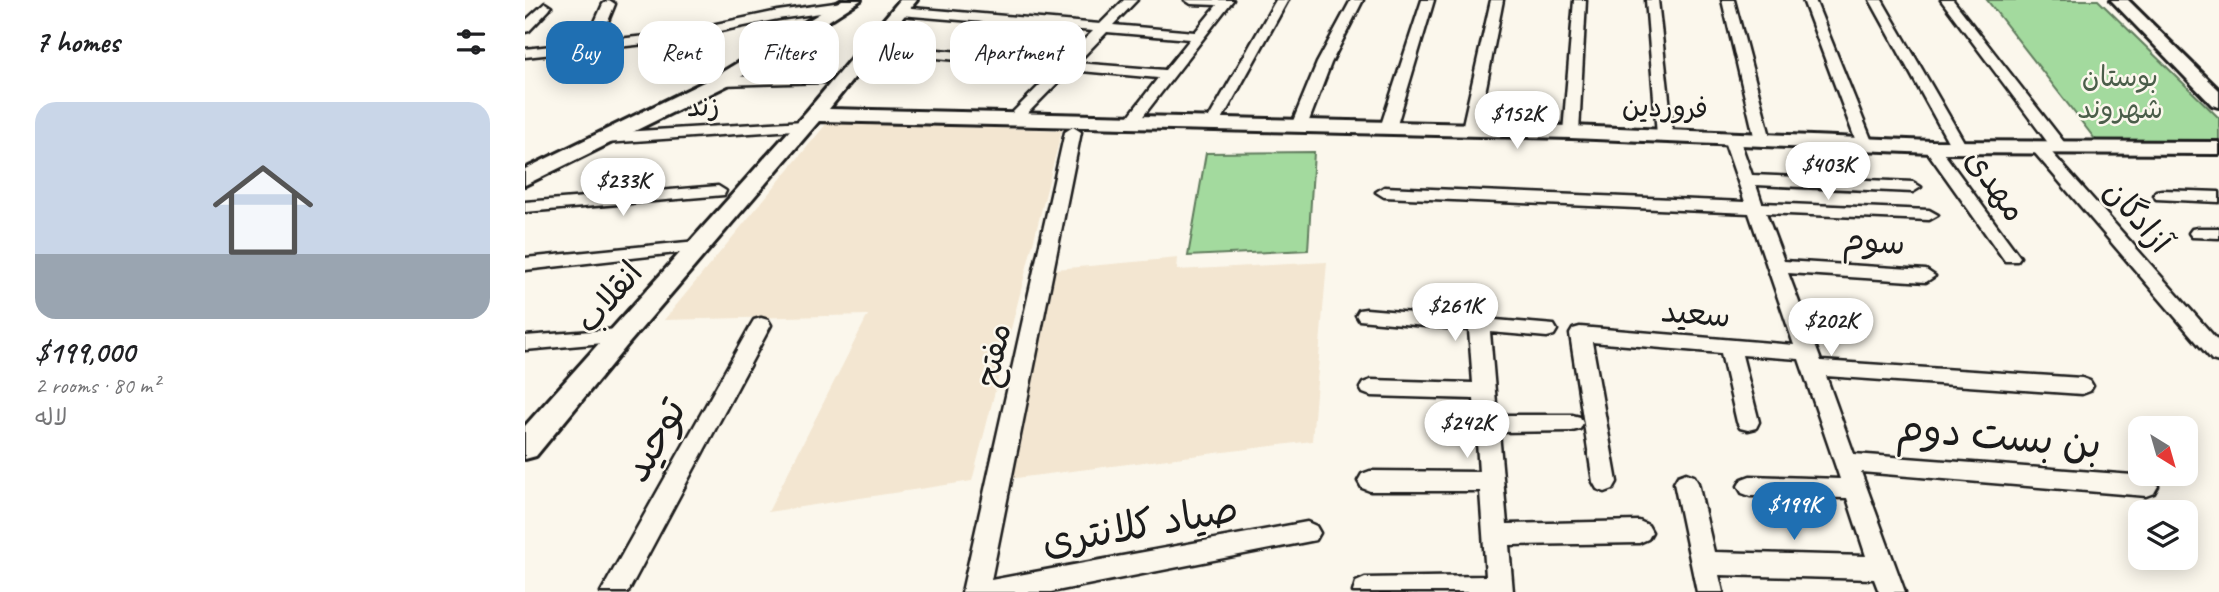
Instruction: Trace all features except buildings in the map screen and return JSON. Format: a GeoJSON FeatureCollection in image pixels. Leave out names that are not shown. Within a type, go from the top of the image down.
{"type":"FeatureCollection","features":[{"type":"Feature","properties":{"kind":"street"},"geometry":{"type":"LineString","coordinates":[[1086,46],[1131,0]]}},
{"type":"Feature","properties":{"kind":"street"},"geometry":{"type":"LineString","coordinates":[[1191,0],[1226,1]]}},
{"type":"Feature","properties":{"kind":"street"},"geometry":{"type":"LineString","coordinates":[[1213,123],[1282,0]]}},
{"type":"Feature","properties":{"kind":"street"},"geometry":{"type":"LineString","coordinates":[[1300,126],[1324,63],[1357,0]]}},
{"type":"Feature","properties":{"kind":"street"},"geometry":{"type":"LineString","coordinates":[[1388,128],[1428,0]]}},
{"type":"Feature","properties":{"kind":"street"},"geometry":{"type":"LineString","coordinates":[[1470,129],[1497,0]]}},
{"type":"Feature","properties":{"kind":"street"},"geometry":{"type":"LineString","coordinates":[[1571,132],[1580,0]]}},
{"type":"Feature","properties":{"kind":"street"},"geometry":{"type":"LineString","coordinates":[[1652,0],[1665,135]]}},
{"type":"Feature","properties":{"kind":"street"},"geometry":{"type":"LineString","coordinates":[[1728,0],[1763,140]]}},
{"type":"Feature","properties":{"kind":"street"},"geometry":{"type":"LineString","coordinates":[[1809,0],[1865,144]]}},
{"type":"Feature","properties":{"kind":"street"},"geometry":{"type":"LineString","coordinates":[[1876,0],[1959,147]]}},
{"type":"Feature","properties":{"kind":"street","name":"آزادگان"},"geometry":{"type":"LineString","coordinates":[[1947,0],[2050,149],[2219,355]]}},
{"type":"Feature","properties":{"kind":"street"},"geometry":{"type":"LineString","coordinates":[[2119,0],[2219,101]]}},
{"type":"Feature","properties":{"kind":"street"},"geometry":{"type":"LineString","coordinates":[[1132,121],[1226,1]]}},
{"type":"Feature","properties":{"kind":"street"},"geometry":{"type":"LineString","coordinates":[[602,21],[609,4]]}},
{"type":"Feature","properties":{"kind":"street"},"geometry":{"type":"LineString","coordinates":[[725,79],[868,5]]}},
{"type":"Feature","properties":{"kind":"street"},"geometry":{"type":"LineString","coordinates":[[624,42],[673,37],[778,15],[868,5],[1199,36]]}},
{"type":"Feature","properties":{"kind":"street"},"geometry":{"type":"LineString","coordinates":[[525,28],[545,7]]}},
{"type":"Feature","properties":{"kind":"street"},"geometry":{"type":"LineString","coordinates":[[525,53],[546,51]]}},
{"type":"Feature","properties":{"kind":"street","name":"انقلاب"},"geometry":{"type":"LineString","coordinates":[[526,444],[853,68]]}},
{"type":"Feature","properties":{"kind":"street"},"geometry":{"type":"LineString","coordinates":[[1086,68],[1169,75]]}},
{"type":"Feature","properties":{"kind":"street"},"geometry":{"type":"LineString","coordinates":[[525,178],[715,84]]}},
{"type":"Feature","properties":{"kind":"street"},"geometry":{"type":"LineString","coordinates":[[1015,118],[1049,84]]}},
{"type":"Feature","properties":{"kind":"street","name":"فروردین"},"geometry":{"type":"LineString","coordinates":[[809,120],[1015,118],[1571,132],[1932,147],[2219,148]]}},
{"type":"Feature","properties":{"kind":"street","name":"زند"},"geometry":{"type":"LineString","coordinates":[[605,138],[809,120]]}},
{"type":"Feature","properties":{"kind":"street","name":"مفتح"},"geometry":{"type":"LineString","coordinates":[[975,592],[1073,132]]}},
{"type":"Feature","properties":{"kind":"street"},"geometry":{"type":"LineString","coordinates":[[1731,138],[1892,592]]}},
{"type":"Feature","properties":{"kind":"street","name":"مهدی"},"geometry":{"type":"LineString","coordinates":[[1932,147],[2011,257]]}},
{"type":"Feature","properties":{"kind":"street"},"geometry":{"type":"LineString","coordinates":[[1746,180],[1913,187]]}},
{"type":"Feature","properties":{"kind":"street"},"geometry":{"type":"LineString","coordinates":[[525,207],[717,191]]}},
{"type":"Feature","properties":{"kind":"street"},"geometry":{"type":"LineString","coordinates":[[1384,192],[1929,215]]}},
{"type":"Feature","properties":{"kind":"street"},"geometry":{"type":"LineString","coordinates":[[2162,195],[2219,197]]}},
{"type":"Feature","properties":{"kind":"street"},"geometry":{"type":"LineString","coordinates":[[2198,233],[2219,233]]}},
{"type":"Feature","properties":{"kind":"street"},"geometry":{"type":"LineString","coordinates":[[525,264],[697,246]]}},
{"type":"Feature","properties":{"kind":"street","name":"سوم"},"geometry":{"type":"LineString","coordinates":[[1776,266],[1926,276]]}},
{"type":"Feature","properties":{"kind":"street"},"geometry":{"type":"LineString","coordinates":[[1366,315],[1546,330]]}},
{"type":"Feature","properties":{"kind":"street","name":"توحید"},"geometry":{"type":"LineString","coordinates":[[614,592],[761,325]]}},
{"type":"Feature","properties":{"kind":"street"},"geometry":{"type":"LineString","coordinates":[[1365,590],[1500,590],[1479,325]]}},
{"type":"Feature","properties":{"kind":"street","name":"سعید"},"geometry":{"type":"LineString","coordinates":[[1605,482],[1580,334],[1730,347],[1810,361],[2082,386]]}},
{"type":"Feature","properties":{"kind":"street"},"geometry":{"type":"LineString","coordinates":[[525,343],[619,336]]}},
{"type":"Feature","properties":{"kind":"street"},"geometry":{"type":"LineString","coordinates":[[1730,347],[1748,422]]}},
{"type":"Feature","properties":{"kind":"street"},"geometry":{"type":"LineString","coordinates":[[1371,388],[1484,390]]}},
{"type":"Feature","properties":{"kind":"street"},"geometry":{"type":"LineString","coordinates":[[1487,424],[1572,423]]}},
{"type":"Feature","properties":{"kind":"street","name":"بن بست دوم"},"geometry":{"type":"LineString","coordinates":[[1846,462],[2128,485]]}},
{"type":"Feature","properties":{"kind":"street"},"geometry":{"type":"LineString","coordinates":[[1370,481],[1491,482]]}},
{"type":"Feature","properties":{"kind":"street"},"geometry":{"type":"LineString","coordinates":[[1686,483],[1710,592]]}},
{"type":"Feature","properties":{"kind":"street"},"geometry":{"type":"LineString","coordinates":[[1750,486],[1856,489]]}},
{"type":"Feature","properties":{"kind":"street"},"geometry":{"type":"LineString","coordinates":[[1496,535],[1639,532]]}},
{"type":"Feature","properties":{"kind":"street","name":"صیاد کلانتری"},"geometry":{"type":"LineString","coordinates":[[988,592],[1307,533]]}},
{"type":"Feature","properties":{"kind":"street"},"geometry":{"type":"LineString","coordinates":[[1704,563],[1884,568]]}},
{"type":"Feature","properties":{"kind":"shaded area"},"geometry":{"type":"Polygon","coordinates":[[[827,123],[1062,130],[972,481],[768,512],[868,315],[664,320],[827,123]]]}},
{"type":"Feature","properties":{"kind":"shaded area"},"geometry":{"type":"Polygon","coordinates":[[[1178,258],[1177,270],[1327,262],[1312,441],[1007,479],[1056,269],[1178,258]]]}},
{"type":"Feature","properties":{"kind":"green space","name":"بوستان شهروند"},"geometry":{"type":"Polygon","coordinates":[[[1987,0],[2098,0],[2219,118],[2219,142],[2098,143],[1987,0]]]}},
{"type":"Feature","properties":{"kind":"green space"},"geometry":{"type":"Polygon","coordinates":[[[1314,152],[1308,250],[1188,256],[1206,153],[1314,152]]]}}]}
